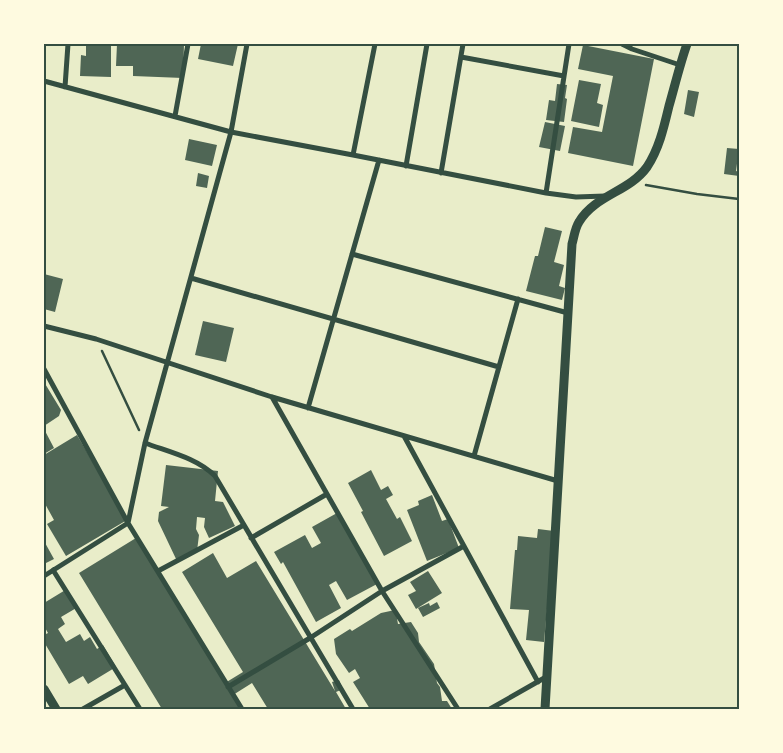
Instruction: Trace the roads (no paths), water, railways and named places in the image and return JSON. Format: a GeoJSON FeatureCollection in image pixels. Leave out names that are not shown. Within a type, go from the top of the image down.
{"type":"FeatureCollection","features":[{"type":"Feature","properties":{"kind":"street"},"geometry":{"type":"LineString","coordinates":[[65,87],[68,44]]}},
{"type":"Feature","properties":{"kind":"street"},"geometry":{"type":"LineString","coordinates":[[175,116],[188,44]]}},
{"type":"Feature","properties":{"kind":"street"},"geometry":{"type":"LineString","coordinates":[[44,576],[128,523],[145,443],[231,132],[247,44]]}},
{"type":"Feature","properties":{"kind":"street"},"geometry":{"type":"LineString","coordinates":[[353,155],[375,44]]}},
{"type":"Feature","properties":{"kind":"street"},"geometry":{"type":"LineString","coordinates":[[406,166],[427,44]]}},
{"type":"Feature","properties":{"kind":"street"},"geometry":{"type":"LineString","coordinates":[[441,173],[463,44]]}},
{"type":"Feature","properties":{"kind":"street"},"geometry":{"type":"LineString","coordinates":[[546,194],[569,44]]}},
{"type":"Feature","properties":{"kind":"street"},"geometry":{"type":"LineString","coordinates":[[622,44],[680,65]]}},
{"type":"Feature","properties":{"kind":"street"},"geometry":{"type":"LineString","coordinates":[[545,709],[572,244],[578,224],[587,210],[606,196],[632,182],[646,168],[656,151],[687,44]]}},
{"type":"Feature","properties":{"kind":"street"},"geometry":{"type":"LineString","coordinates":[[461,57],[564,76]]}},
{"type":"Feature","properties":{"kind":"street"},"geometry":{"type":"LineString","coordinates":[[44,81],[231,132],[546,194],[576,197],[606,196]]}},
{"type":"Feature","properties":{"kind":"street"},"geometry":{"type":"LineString","coordinates":[[308,408],[379,160]]}},
{"type":"Feature","properties":{"kind":"street"},"geometry":{"type":"LineString","coordinates":[[352,254],[568,313]]}},
{"type":"Feature","properties":{"kind":"street"},"geometry":{"type":"LineString","coordinates":[[191,278],[499,367]]}},
{"type":"Feature","properties":{"kind":"street"},"geometry":{"type":"LineString","coordinates":[[474,456],[518,299]]}},
{"type":"Feature","properties":{"kind":"street"},"geometry":{"type":"LineString","coordinates":[[44,326],[96,339],[272,397],[558,481]]}},
{"type":"Feature","properties":{"kind":"street"},"geometry":{"type":"LineString","coordinates":[[44,369],[128,523],[242,709]]}},
{"type":"Feature","properties":{"kind":"street"},"geometry":{"type":"LineString","coordinates":[[272,397],[382,591],[458,709]]}},
{"type":"Feature","properties":{"kind":"street"},"geometry":{"type":"LineString","coordinates":[[404,436],[538,682]]}},
{"type":"Feature","properties":{"kind":"street"},"geometry":{"type":"LineString","coordinates":[[145,443],[194,461],[207,468],[214,476],[352,709]]}},
{"type":"Feature","properties":{"kind":"street"},"geometry":{"type":"LineString","coordinates":[[251,538],[327,494]]}},
{"type":"Feature","properties":{"kind":"street"},"geometry":{"type":"LineString","coordinates":[[158,571],[244,526]]}},
{"type":"Feature","properties":{"kind":"street"},"geometry":{"type":"LineString","coordinates":[[228,687],[310,638],[382,591],[464,546]]}},
{"type":"Feature","properties":{"kind":"street"},"geometry":{"type":"LineString","coordinates":[[53,570],[140,709]]}},
{"type":"Feature","properties":{"kind":"street"},"geometry":{"type":"LineString","coordinates":[[490,709],[546,677]]}},
{"type":"Feature","properties":{"kind":"street"},"geometry":{"type":"LineString","coordinates":[[84,709],[125,686]]}},
{"type":"Feature","properties":{"kind":"street"},"geometry":{"type":"LineString","coordinates":[[44,689],[56,709]]}}]}
